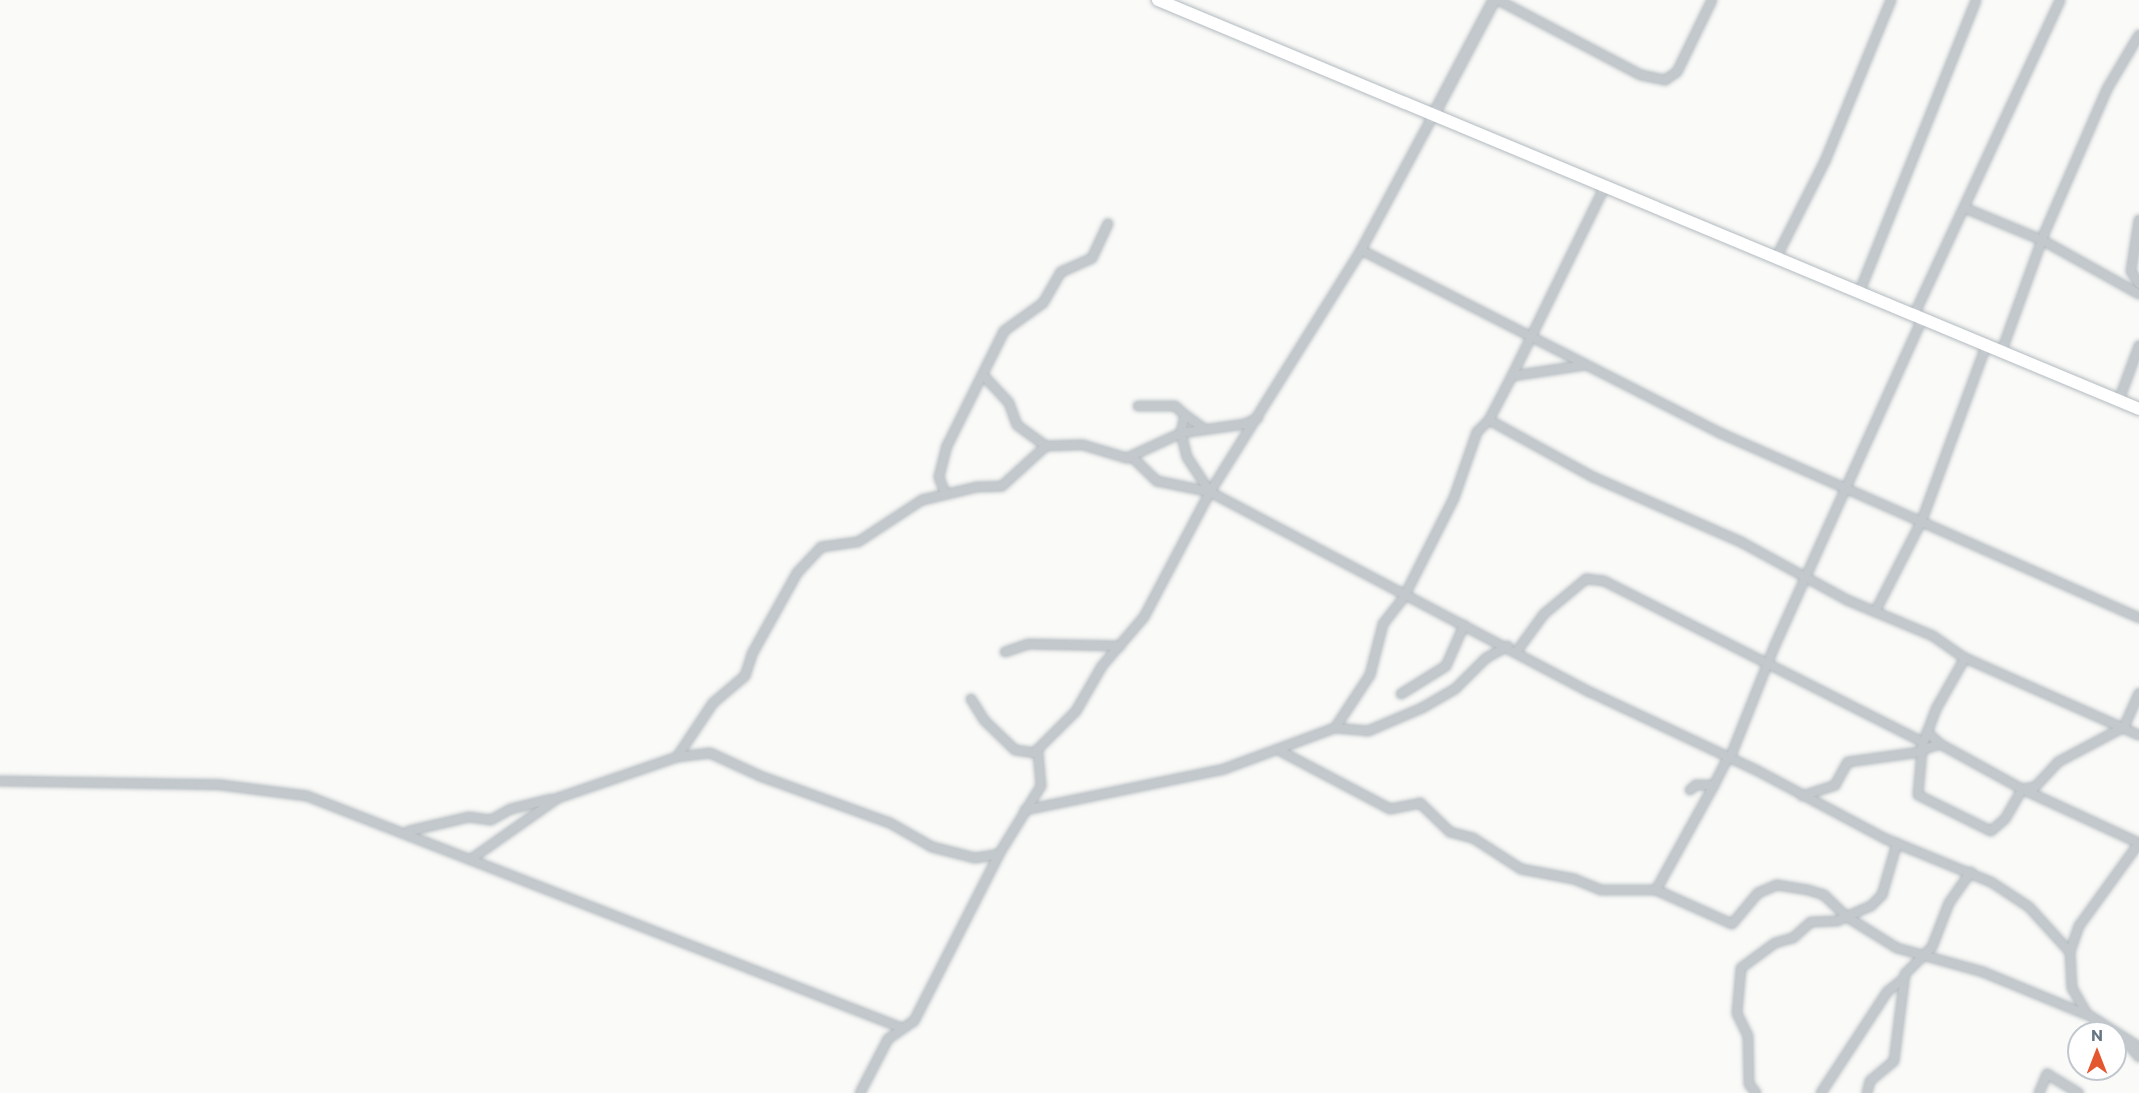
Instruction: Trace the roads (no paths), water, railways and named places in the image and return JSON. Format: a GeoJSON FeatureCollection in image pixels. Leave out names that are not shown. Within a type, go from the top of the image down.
{"type":"FeatureCollection","features":[{"type":"Feature","properties":{"kind":"main road"},"geometry":{"type":"LineString","coordinates":[[1158,0],[2139,409]]}},
{"type":"Feature","properties":{"kind":"street"},"geometry":{"type":"LineString","coordinates":[[1036,753],[1076,711],[1119,646],[1144,617],[1210,492],[1260,417],[1361,250],[1496,0],[1641,75],[1665,80],[1677,72],[1712,0]]}},
{"type":"Feature","properties":{"kind":"street"},"geometry":{"type":"LineString","coordinates":[[1776,258],[1825,161],[1891,0]]}},
{"type":"Feature","properties":{"kind":"street"},"geometry":{"type":"LineString","coordinates":[[1859,293],[1976,0]]}},
{"type":"Feature","properties":{"kind":"street"},"geometry":{"type":"LineString","coordinates":[[1656,890],[1729,758],[1918,317],[2060,0]]}},
{"type":"Feature","properties":{"kind":"street"},"geometry":{"type":"LineString","coordinates":[[2001,352],[2042,240],[2107,89],[2139,35]]}},
{"type":"Feature","properties":{"kind":"street"},"geometry":{"type":"LineString","coordinates":[[1335,728],[1370,675],[1383,624],[1404,597],[1454,498],[1477,432],[1489,420],[1512,376],[1528,337],[1605,186]]}},
{"type":"Feature","properties":{"kind":"street"},"geometry":{"type":"LineString","coordinates":[[1967,209],[2042,240],[2139,294]]}},
{"type":"Feature","properties":{"kind":"street"},"geometry":{"type":"LineString","coordinates":[[2139,220],[2130,271],[2139,284]]}},
{"type":"Feature","properties":{"kind":"street"},"geometry":{"type":"LineString","coordinates":[[945,493],[939,477],[947,446],[1004,331],[1043,303],[1061,272],[1092,258],[1108,223]]}},
{"type":"Feature","properties":{"kind":"street"},"geometry":{"type":"LineString","coordinates":[[1361,250],[1528,337],[1846,489],[1922,520],[2139,618]]}},
{"type":"Feature","properties":{"kind":"street"},"geometry":{"type":"LineString","coordinates":[[1875,612],[1922,520],[1986,346]]}},
{"type":"Feature","properties":{"kind":"street"},"geometry":{"type":"LineString","coordinates":[[2119,400],[2139,346]]}},
{"type":"Feature","properties":{"kind":"street"},"geometry":{"type":"LineString","coordinates":[[1512,376],[1586,365]]}},
{"type":"Feature","properties":{"kind":"street"},"geometry":{"type":"LineString","coordinates":[[983,375],[1009,403],[1017,425],[1046,446],[1083,445],[1112,456],[1132,457],[1181,433],[1203,428],[1245,424],[1260,417]]}},
{"type":"Feature","properties":{"kind":"street"},"geometry":{"type":"LineString","coordinates":[[1138,406],[1175,406],[1203,428]]}},
{"type":"Feature","properties":{"kind":"street"},"geometry":{"type":"LineString","coordinates":[[1185,415],[1181,433],[1187,458],[1210,492]]}},
{"type":"Feature","properties":{"kind":"street"},"geometry":{"type":"LineString","coordinates":[[1489,420],[1593,477],[1806,575],[1875,612],[1933,636],[1965,658],[2139,735]]}},
{"type":"Feature","properties":{"kind":"street"},"geometry":{"type":"LineString","coordinates":[[677,757],[713,702],[744,676],[785,594],[813,555],[826,545],[858,542],[914,503],[945,493],[1002,486],[1046,446]]}},
{"type":"Feature","properties":{"kind":"street"},"geometry":{"type":"LineString","coordinates":[[1132,457],[1156,481],[1210,492],[1404,597],[1508,646],[1590,693],[1729,758],[1898,843],[1971,872],[2029,908],[2070,952]]}},
{"type":"Feature","properties":{"kind":"street"},"geometry":{"type":"LineString","coordinates":[[1517,651],[1544,614],[1588,578],[1635,595],[1769,663],[1922,746],[1940,744]]}},
{"type":"Feature","properties":{"kind":"street"},"geometry":{"type":"LineString","coordinates":[[1401,694],[1446,666],[1464,625]]}},
{"type":"Feature","properties":{"kind":"street"},"geometry":{"type":"LineString","coordinates":[[1005,652],[1028,644],[1119,646]]}},
{"type":"Feature","properties":{"kind":"street"},"geometry":{"type":"LineString","coordinates":[[1025,810],[1076,803],[1282,752],[1335,728],[1368,731],[1422,708],[1456,688],[1495,651],[1508,646]]}},
{"type":"Feature","properties":{"kind":"street"},"geometry":{"type":"LineString","coordinates":[[1802,796],[1835,784],[1848,762],[1917,754],[1965,658]]}},
{"type":"Feature","properties":{"kind":"street"},"geometry":{"type":"LineString","coordinates":[[2022,789],[2035,787],[2058,762],[2124,727],[2139,693]]}},
{"type":"Feature","properties":{"kind":"street"},"geometry":{"type":"LineString","coordinates":[[971,699],[984,720],[1015,750],[1036,753]]}},
{"type":"Feature","properties":{"kind":"street"},"geometry":{"type":"LineString","coordinates":[[1928,732],[1940,744],[2022,789],[2139,843],[2079,926],[2070,952],[2072,988],[2087,1014]]}},
{"type":"Feature","properties":{"kind":"street"},"geometry":{"type":"LineString","coordinates":[[1922,746],[1919,797],[1990,831],[2005,819],[2022,789]]}},
{"type":"Feature","properties":{"kind":"street"},"geometry":{"type":"LineString","coordinates":[[1282,752],[1390,809],[1420,803],[1450,832],[1473,838],[1521,869],[1574,879],[1601,891],[1656,890],[1732,924],[1756,894],[1777,885],[1824,895],[1847,917],[1897,948],[1983,972],[2087,1014],[2128,1044],[2139,1057]]}},
{"type":"Feature","properties":{"kind":"street"},"geometry":{"type":"LineString","coordinates":[[860,1093],[888,1039],[914,1021],[999,854],[1042,782],[1036,753]]}},
{"type":"Feature","properties":{"kind":"street"},"geometry":{"type":"LineString","coordinates":[[407,831],[469,818],[491,820],[511,809],[558,798],[677,757],[723,755],[760,776],[890,823],[926,845],[975,858],[999,854]]}},
{"type":"Feature","properties":{"kind":"street"},"geometry":{"type":"LineString","coordinates":[[0,781],[257,787],[323,800],[474,857],[902,1028]]}},
{"type":"Feature","properties":{"kind":"street"},"geometry":{"type":"LineString","coordinates":[[1690,790],[1696,785],[1714,785]]}},
{"type":"Feature","properties":{"kind":"street"},"geometry":{"type":"LineString","coordinates":[[474,857],[558,798]]}},
{"type":"Feature","properties":{"kind":"street"},"geometry":{"type":"LineString","coordinates":[[1756,1093],[1749,1084],[1748,1036],[1737,1013],[1741,968],[1775,943],[1793,938],[1810,922],[1847,917],[1882,895],[1898,843]]}},
{"type":"Feature","properties":{"kind":"street"},"geometry":{"type":"LineString","coordinates":[[1821,1093],[1868,1018],[1925,957],[1942,927],[1948,903],[1971,872]]}},
{"type":"Feature","properties":{"kind":"street"},"geometry":{"type":"LineString","coordinates":[[1868,1093],[1870,1081],[1894,1061],[1903,980]]}},
{"type":"Feature","properties":{"kind":"street"},"geometry":{"type":"LineString","coordinates":[[2128,1044],[2139,1047]]}},
{"type":"Feature","properties":{"kind":"street"},"geometry":{"type":"LineString","coordinates":[[2039,1093],[2049,1074],[2079,1093]]}}]}
